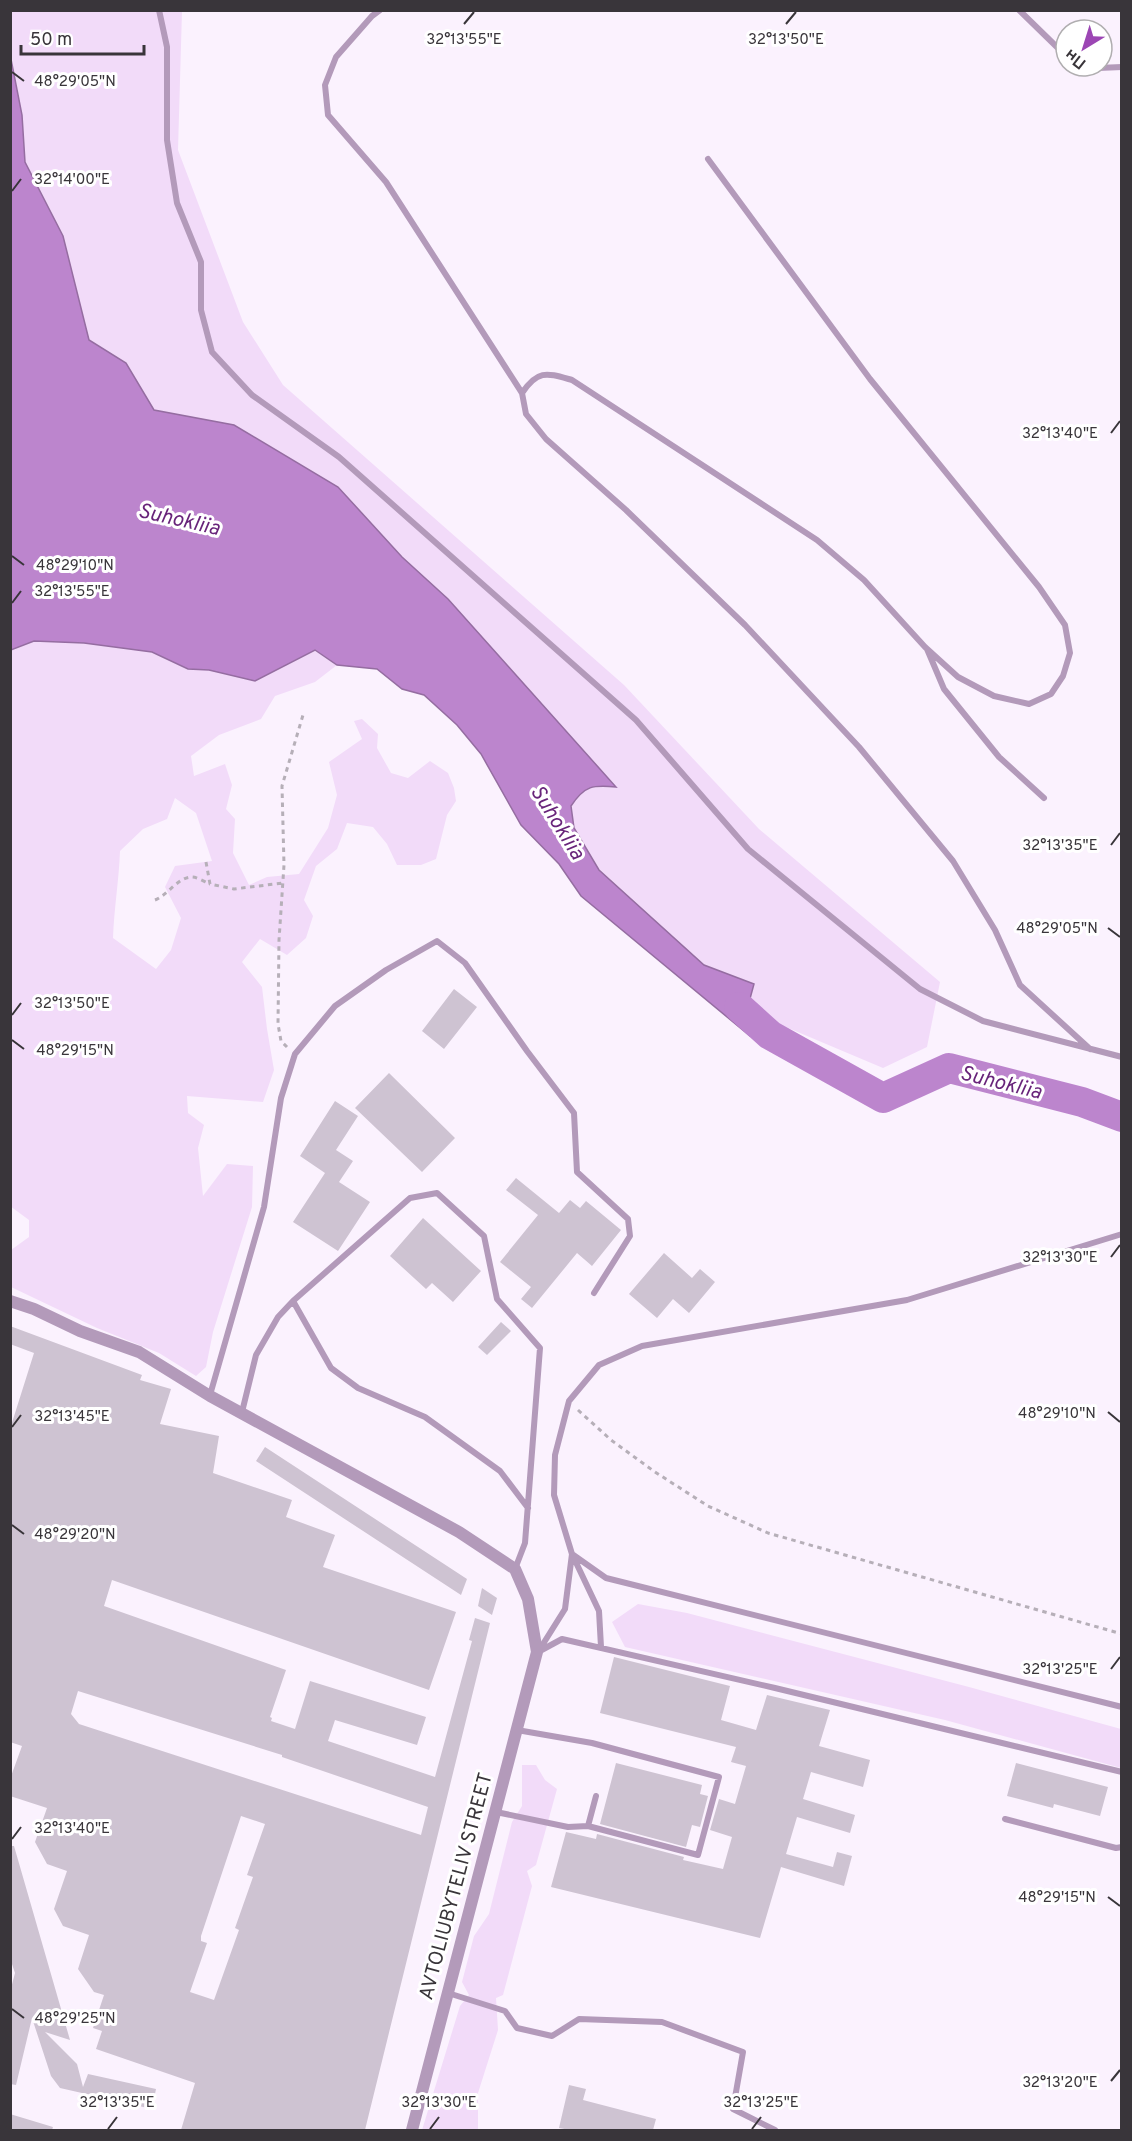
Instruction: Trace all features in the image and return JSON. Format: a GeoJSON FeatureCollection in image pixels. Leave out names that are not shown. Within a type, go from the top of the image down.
{"type":"FeatureCollection","features":[{"type":"Feature","properties":{"kind":"street"},"geometry":{"type":"LineString","coordinates":[[10,1301],[80,1331],[139,1352],[210,1396],[459,1532],[514,1569],[528,1599],[537,1652]]}},
{"type":"Feature","properties":{"kind":"street","name":"AVTOLIUBYTELIV STREET"},"geometry":{"type":"LineString","coordinates":[[412,2130],[537,1652]]}},
{"type":"Feature","properties":{"kind":"lane"},"geometry":{"type":"LineString","coordinates":[[159,10],[167,46],[167,140],[177,204],[201,262],[201,310],[212,352],[252,395],[339,457],[636,720],[748,849],[920,989],[983,1021],[1122,1057]]}},
{"type":"Feature","properties":{"kind":"lane"},"geometry":{"type":"LineString","coordinates":[[380,10],[336,57],[325,86],[328,115],[386,182],[522,393],[526,414],[546,440],[626,510],[736,616],[860,747],[953,861],[995,930],[1020,985],[1090,1049]]}},
{"type":"Feature","properties":{"kind":"lane"},"geometry":{"type":"LineString","coordinates":[[1019,10],[1054,44]]}},
{"type":"Feature","properties":{"kind":"lane"},"geometry":{"type":"LineString","coordinates":[[522,393],[531,380],[547,374],[572,380],[817,540],[864,580],[925,647],[958,677],[994,696],[1029,704],[1051,694],[1063,676],[1070,653],[1065,625],[1039,587],[870,379],[708,159]]}},
{"type":"Feature","properties":{"kind":"lane"},"geometry":{"type":"LineString","coordinates":[[925,647],[944,689],[999,757],[1044,798]]}},
{"type":"Feature","properties":{"kind":"lane"},"geometry":{"type":"LineString","coordinates":[[210,1396],[264,1207],[281,1098],[295,1053],[334,1006],[386,970],[437,941],[465,963],[574,1113],[577,1172],[628,1219],[630,1236],[594,1293]]}},
{"type":"Feature","properties":{"kind":"lane"},"geometry":{"type":"LineString","coordinates":[[241,1413],[256,1355],[279,1317],[293,1301],[410,1198],[438,1193],[484,1236],[497,1299],[540,1348],[525,1543],[514,1569]]}},
{"type":"Feature","properties":{"kind":"lane"},"geometry":{"type":"LineString","coordinates":[[601,1647],[599,1611],[572,1554],[554,1495],[555,1455],[568,1401],[600,1365],[642,1346],[907,1300],[1122,1234]]}},
{"type":"Feature","properties":{"kind":"lane"},"geometry":{"type":"LineString","coordinates":[[293,1301],[331,1368],[358,1388],[425,1417],[500,1471],[528,1508]]}},
{"type":"Feature","properties":{"kind":"lane"},"geometry":{"type":"LineString","coordinates":[[537,1652],[565,1609],[572,1554]]}},
{"type":"Feature","properties":{"kind":"lane"},"geometry":{"type":"LineString","coordinates":[[572,1554],[606,1578],[1122,1707]]}},
{"type":"Feature","properties":{"kind":"lane"},"geometry":{"type":"LineString","coordinates":[[537,1652],[562,1639],[601,1647],[1122,1773]]}},
{"type":"Feature","properties":{"kind":"lane"},"geometry":{"type":"LineString","coordinates":[[495,1812],[568,1827],[588,1826],[698,1855],[719,1777],[592,1743],[517,1730]]}},
{"type":"Feature","properties":{"kind":"lane"},"geometry":{"type":"LineString","coordinates":[[588,1826],[596,1796]]}},
{"type":"Feature","properties":{"kind":"lane"},"geometry":{"type":"LineString","coordinates":[[1005,1819],[1116,1848],[1122,1847]]}},
{"type":"Feature","properties":{"kind":"lane"},"geometry":{"type":"LineString","coordinates":[[448,1993],[505,2011],[517,2028],[552,2036],[579,2019],[662,2022],[743,2052],[733,2109],[775,2130]]}},
{"type":"Feature","properties":{"kind":"path"},"geometry":{"type":"LineString","coordinates":[[295,1053],[280,1041],[278,1024],[279,940],[284,865],[282,786],[303,715]]}},
{"type":"Feature","properties":{"kind":"path"},"geometry":{"type":"LineString","coordinates":[[206,862],[210,884]]}},
{"type":"Feature","properties":{"kind":"path"},"geometry":{"type":"LineString","coordinates":[[154,900],[163,897],[180,881],[192,877],[234,889],[283,883]]}},
{"type":"Feature","properties":{"kind":"path"},"geometry":{"type":"LineString","coordinates":[[568,1401],[611,1440],[655,1472],[708,1506],[768,1533],[1122,1634]]}},
{"type":"Feature","properties":{"kind":"shaded area"},"geometry":{"type":"Polygon","coordinates":[[[10,11],[182,11],[178,150],[243,322],[283,385],[624,685],[759,829],[940,982],[927,1047],[883,1068],[774,1022],[748,1006],[754,984],[704,965],[599,870],[574,828],[571,806],[590,787],[615,786],[448,599],[402,557],[338,487],[234,426],[154,410],[126,363],[89,340],[63,236],[25,162],[22,115],[11,54],[10,11]]]}},
{"type":"Feature","properties":{"kind":"shaded area"},"geometry":{"type":"Polygon","coordinates":[[[34,641],[84,643],[152,652],[188,669],[209,670],[255,681],[315,650],[337,665],[315,682],[275,696],[261,719],[219,735],[191,756],[194,776],[225,764],[232,785],[226,809],[235,819],[233,853],[249,885],[267,877],[299,874],[328,828],[337,795],[329,762],[362,739],[354,721],[362,719],[378,734],[377,748],[391,773],[408,778],[430,761],[448,773],[454,788],[456,801],[447,815],[436,859],[421,865],[397,865],[387,844],[373,827],[347,823],[337,849],[316,866],[304,900],[313,916],[306,938],[287,955],[260,939],[242,962],[262,987],[274,1070],[263,1102],[187,1096],[188,1113],[204,1125],[198,1148],[203,1196],[227,1164],[253,1166],[252,1207],[213,1332],[206,1367],[196,1376],[159,1353],[97,1328],[11,1287],[11,1250],[29,1237],[29,1220],[10,1206],[11,650],[34,641]],[[175,798],[167,819],[143,829],[120,851],[113,938],[156,969],[171,950],[181,918],[165,887],[175,866],[212,861],[196,813],[175,798]]]}},
{"type":"Feature","properties":{"kind":"shaded area"},"geometry":{"type":"Polygon","coordinates":[[[638,1604],[687,1613],[1121,1729],[1121,1768],[945,1720],[625,1647],[612,1622],[638,1604]]]}},
{"type":"Feature","properties":{"kind":"shaded area"},"geometry":{"type":"Polygon","coordinates":[[[522,1765],[536,1765],[545,1780],[557,1789],[536,1865],[527,1871],[532,1886],[503,1995],[496,1998],[498,2030],[478,2093],[478,2130],[422,2130],[460,2006],[469,1995],[462,1982],[474,1936],[489,1914],[512,1822],[522,1806],[522,1765]]]}},
{"type":"Feature","properties":{"kind":"water"},"geometry":{"type":"Polygon","coordinates":[[[10,54],[22,115],[25,162],[63,236],[89,340],[126,363],[154,410],[234,425],[338,487],[402,557],[448,599],[616,787],[601,786],[585,790],[571,806],[574,828],[599,870],[704,965],[754,984],[748,1006],[774,1022],[770,1035],[750,1036],[581,896],[559,864],[521,825],[481,754],[457,725],[424,695],[402,689],[377,669],[337,665],[315,650],[255,681],[209,670],[188,669],[152,652],[84,643],[34,641],[11,650],[10,54]]]}},
{"type":"Feature","properties":{"kind":"building"},"geometry":{"type":"Polygon","coordinates":[[[454,989],[477,1007],[444,1049],[422,1031],[454,989]]]}},
{"type":"Feature","properties":{"kind":"building"},"geometry":{"type":"Polygon","coordinates":[[[389,1073],[455,1138],[422,1172],[355,1108],[389,1073]]]}},
{"type":"Feature","properties":{"kind":"building"},"geometry":{"type":"Polygon","coordinates":[[[335,1101],[358,1116],[336,1150],[353,1161],[339,1182],[370,1202],[338,1251],[293,1222],[325,1173],[300,1156],[335,1101]]]}},
{"type":"Feature","properties":{"kind":"building"},"geometry":{"type":"Polygon","coordinates":[[[516,1178],[559,1213],[570,1200],[580,1208],[586,1201],[621,1230],[592,1266],[577,1253],[532,1308],[521,1299],[531,1287],[500,1262],[538,1215],[506,1190],[516,1178]]]}},
{"type":"Feature","properties":{"kind":"building"},"geometry":{"type":"Polygon","coordinates":[[[423,1218],[481,1271],[453,1302],[432,1283],[426,1289],[390,1256],[423,1218]]]}},
{"type":"Feature","properties":{"kind":"building"},"geometry":{"type":"Polygon","coordinates":[[[664,1253],[692,1278],[700,1269],[715,1282],[689,1313],[673,1299],[657,1318],[629,1294],[664,1253]]]}},
{"type":"Feature","properties":{"kind":"building"},"geometry":{"type":"Polygon","coordinates":[[[501,1322],[511,1331],[487,1355],[478,1347],[501,1322]]]}},
{"type":"Feature","properties":{"kind":"building"},"geometry":{"type":"Polygon","coordinates":[[[10,1326],[142,1375],[140,1380],[171,1389],[160,1424],[219,1436],[213,1473],[292,1500],[286,1517],[335,1535],[323,1567],[456,1612],[429,1690],[112,1580],[104,1606],[286,1670],[270,1717],[271,1721],[295,1729],[310,1681],[426,1717],[417,1745],[335,1720],[328,1741],[435,1777],[472,1641],[469,1640],[475,1618],[490,1623],[365,2130],[181,2130],[195,2083],[96,2049],[102,2031],[93,2028],[104,1995],[94,1992],[78,1969],[89,1935],[63,1926],[54,1909],[67,1871],[47,1864],[35,1842],[47,1808],[10,1796],[10,1779],[22,1746],[10,1742],[10,1429],[34,1353],[10,1344],[10,1326]],[[78,1691],[71,1714],[79,1724],[421,1835],[428,1807],[282,1757],[282,1755],[78,1691]],[[241,1816],[201,1936],[201,1941],[207,1943],[190,1992],[214,2000],[239,1930],[235,1928],[253,1877],[247,1875],[265,1824],[241,1816]]]}},
{"type":"Feature","properties":{"kind":"building"},"geometry":{"type":"Polygon","coordinates":[[[265,1447],[467,1579],[461,1595],[256,1461],[265,1447]]]}},
{"type":"Feature","properties":{"kind":"building"},"geometry":{"type":"Polygon","coordinates":[[[482,1588],[497,1598],[492,1615],[478,1606],[482,1588]]]}},
{"type":"Feature","properties":{"kind":"building"},"geometry":{"type":"Polygon","coordinates":[[[614,1657],[730,1686],[721,1720],[756,1730],[767,1695],[830,1710],[819,1746],[870,1760],[863,1787],[811,1772],[803,1799],[855,1815],[850,1833],[797,1817],[786,1854],[833,1867],[837,1852],[852,1856],[844,1886],[781,1867],[760,1938],[551,1887],[566,1832],[596,1839],[597,1834],[684,1857],[683,1860],[723,1869],[732,1837],[710,1830],[719,1799],[735,1804],[746,1766],[731,1762],[736,1747],[600,1713],[614,1657]]]}},
{"type":"Feature","properties":{"kind":"building"},"geometry":{"type":"Polygon","coordinates":[[[616,1763],[702,1785],[700,1794],[708,1796],[700,1827],[692,1825],[686,1847],[600,1824],[616,1763]]]}},
{"type":"Feature","properties":{"kind":"building"},"geometry":{"type":"Polygon","coordinates":[[[1016,1763],[1108,1787],[1100,1816],[1054,1804],[1053,1808],[1007,1796],[1016,1763]]]}},
{"type":"Feature","properties":{"kind":"building"},"geometry":{"type":"Polygon","coordinates":[[[10,1846],[14,1846],[70,2040],[45,2032],[77,2064],[83,2087],[88,2074],[156,2089],[152,2109],[60,2088],[51,2076],[32,2018],[16,2085],[10,2084],[10,1992],[15,1973],[10,1958],[10,1846]]]}},
{"type":"Feature","properties":{"kind":"building"},"geometry":{"type":"Polygon","coordinates":[[[569,2085],[586,2089],[583,2100],[656,2119],[653,2130],[559,2128],[569,2085]]]}},
{"type":"Feature","properties":{"kind":"building"},"geometry":{"type":"Polygon","coordinates":[[[10,2114],[53,2127],[52,2130],[10,2130],[10,2114]]]}},
{"type":"Feature","properties":{"kind":"waterway","name":"Suhokliia"},"geometry":{"type":"LineString","coordinates":[[739,1007],[770,1035],[883,1098],[949,1068],[1082,1102],[1122,1117]]}}]}
